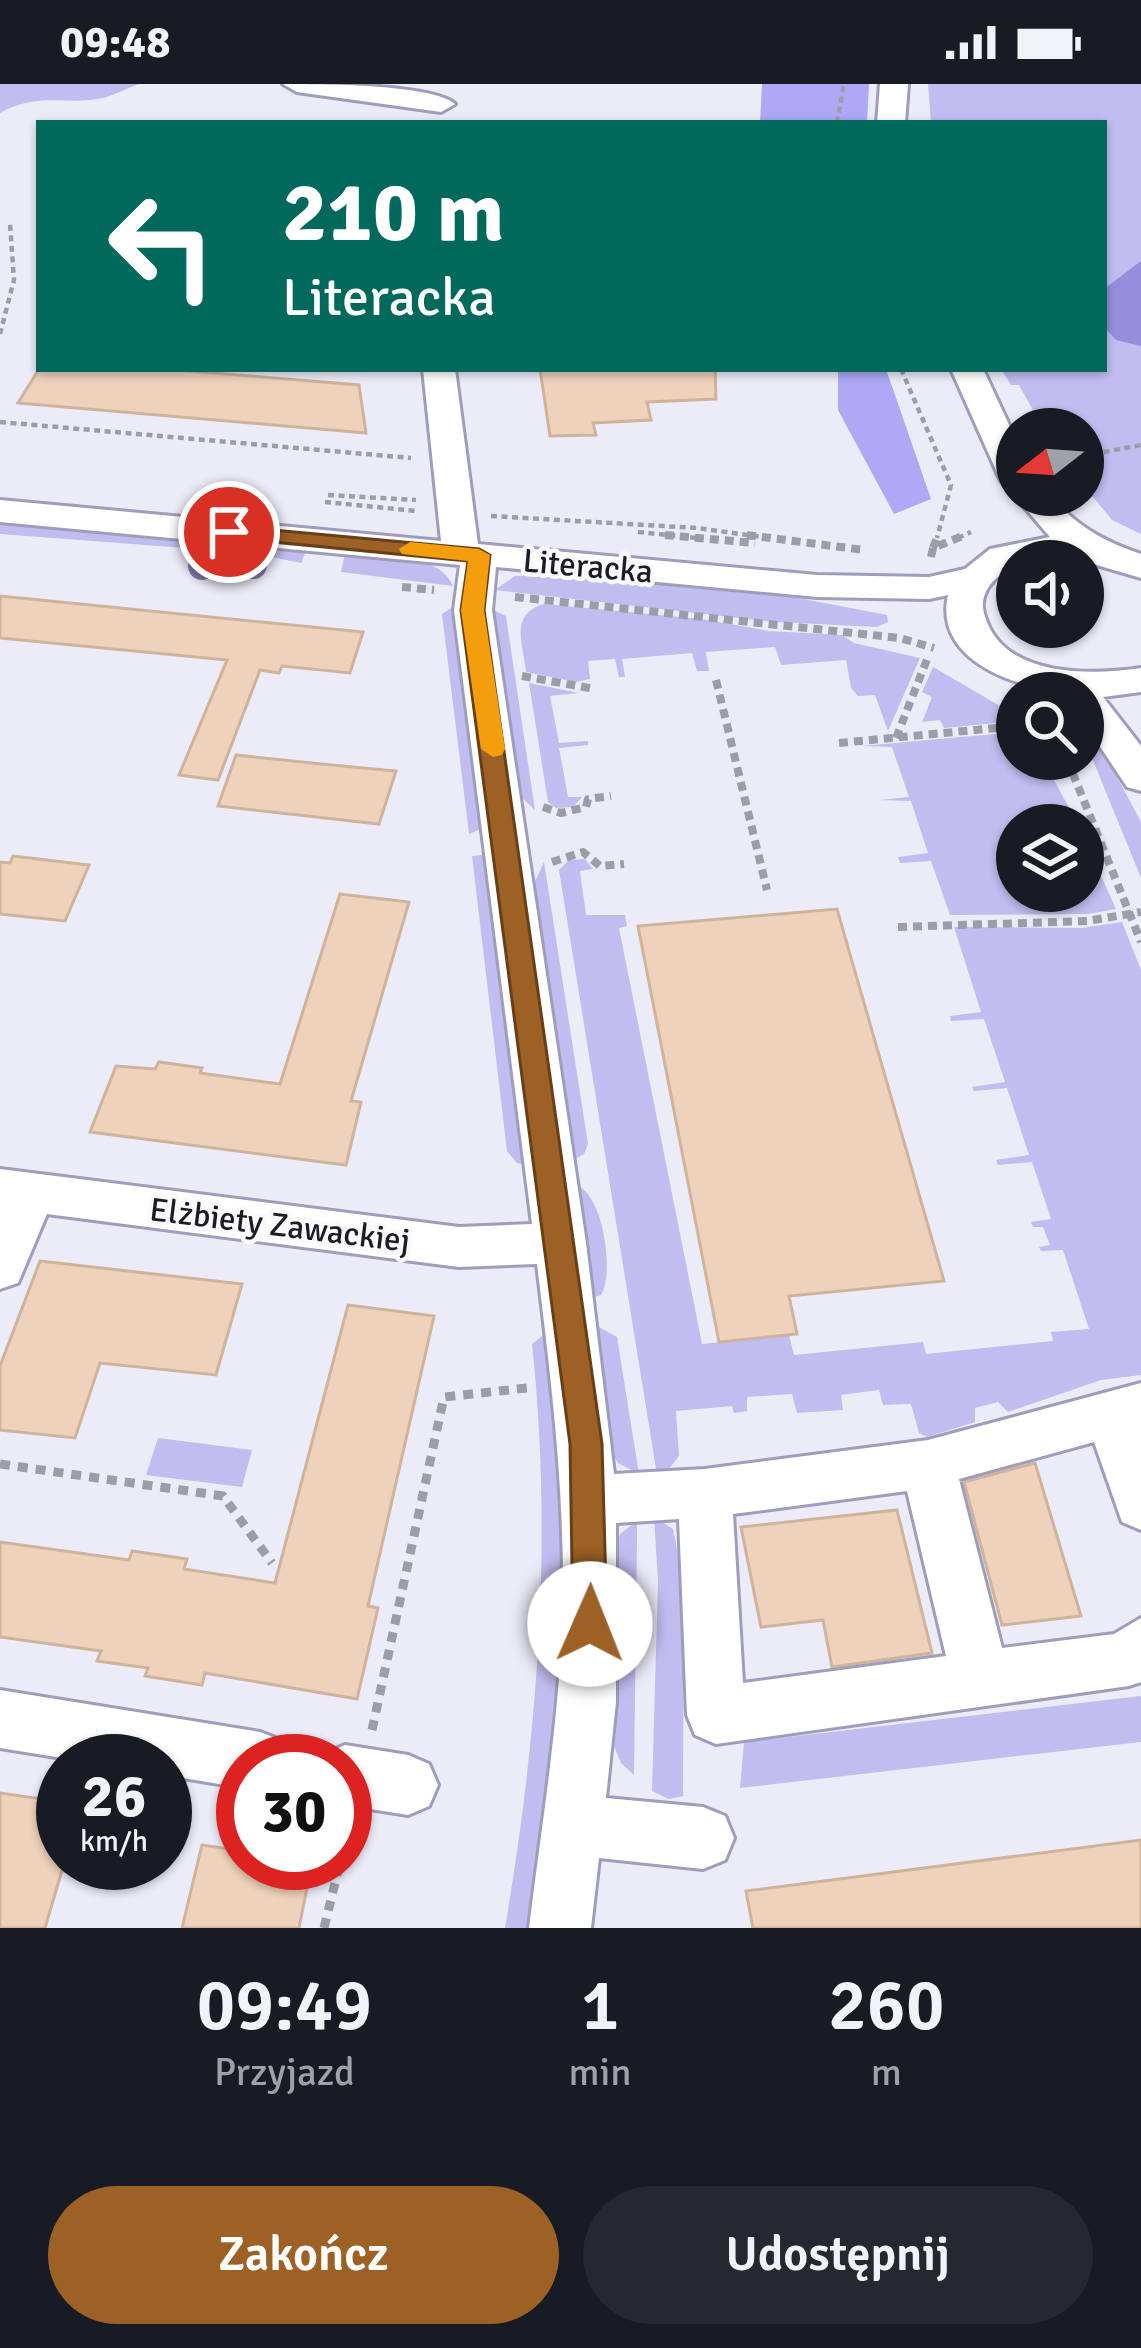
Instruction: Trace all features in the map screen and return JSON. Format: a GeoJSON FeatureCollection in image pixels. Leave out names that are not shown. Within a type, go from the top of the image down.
{"type":"FeatureCollection","features":[{"type":"Feature","properties":{"kind":"street"},"geometry":{"type":"LineString","coordinates":[[297,84],[442,104]]}},
{"type":"Feature","properties":{"kind":"street"},"geometry":{"type":"LineString","coordinates":[[891,120],[894,84]]}},
{"type":"Feature","properties":{"kind":"street"},"geometry":{"type":"LineString","coordinates":[[440,372],[472,542],[472,610],[561,1243],[590,1500],[587,1702],[560,1928]]}},
{"type":"Feature","properties":{"kind":"street"},"geometry":{"type":"LineString","coordinates":[[968,372],[996,430]]}},
{"type":"Feature","properties":{"kind":"street","name":"Literacka"},"geometry":{"type":"LineString","coordinates":[[0,511],[472,542],[817,586],[929,588],[996,565]]}},
{"type":"Feature","properties":{"kind":"street"},"geometry":{"type":"LineString","coordinates":[[976,638],[964,616],[964,597],[1008,548],[1015,516]]}},
{"type":"Feature","properties":{"kind":"street"},"geometry":{"type":"LineString","coordinates":[[1052,516],[1075,540]]}},
{"type":"Feature","properties":{"kind":"street"},"geometry":{"type":"LineString","coordinates":[[1104,554],[1141,567]]}},
{"type":"Feature","properties":{"kind":"street","name":"Literacka"},"geometry":{"type":"LineString","coordinates":[[817,586],[927,615],[976,638],[1001,659],[1030,672]]}},
{"type":"Feature","properties":{"kind":"street"},"geometry":{"type":"LineString","coordinates":[[1104,689],[1141,680]]}},
{"type":"Feature","properties":{"kind":"street"},"geometry":{"type":"LineString","coordinates":[[1104,720],[1141,777]]}},
{"type":"Feature","properties":{"kind":"street"},"geometry":{"type":"LineString","coordinates":[[0,1268],[15,1190]]}},
{"type":"Feature","properties":{"kind":"street","name":"Elżbiety Zawackiej"},"geometry":{"type":"LineString","coordinates":[[15,1190],[459,1246],[561,1243]]}},
{"type":"Feature","properties":{"kind":"street"},"geometry":{"type":"LineString","coordinates":[[590,1500],[705,1493],[928,1464],[1126,1411],[1141,1505]]}},
{"type":"Feature","properties":{"kind":"street"},"geometry":{"type":"LineString","coordinates":[[928,1464],[981,1679]]}},
{"type":"Feature","properties":{"kind":"street"},"geometry":{"type":"LineString","coordinates":[[705,1493],[716,1715],[1129,1659],[1141,1645]]}},
{"type":"Feature","properties":{"kind":"street"},"geometry":{"type":"LineString","coordinates":[[0,1719],[216,1754]]}},
{"type":"Feature","properties":{"kind":"street"},"geometry":{"type":"LineString","coordinates":[[574,1825],[703,1838]]}},
{"type":"Feature","properties":{"kind":"path"},"geometry":{"type":"LineString","coordinates":[[838,120],[844,84]]}},
{"type":"Feature","properties":{"kind":"path"},"geometry":{"type":"LineString","coordinates":[[0,334],[16,285],[10,224]]}},
{"type":"Feature","properties":{"kind":"path"},"geometry":{"type":"LineString","coordinates":[[902,372],[951,485],[952,495],[933,548]]}},
{"type":"Feature","properties":{"kind":"path"},"geometry":{"type":"LineString","coordinates":[[0,422],[425,458]]}},
{"type":"Feature","properties":{"kind":"path"},"geometry":{"type":"LineString","coordinates":[[1104,453],[1141,445]]}},
{"type":"Feature","properties":{"kind":"path"},"geometry":{"type":"LineString","coordinates":[[420,511],[332,498],[425,499]]}},
{"type":"Feature","properties":{"kind":"path"},"geometry":{"type":"LineString","coordinates":[[472,542],[697,528],[865,550]]}},
{"type":"Feature","properties":{"kind":"path"},"geometry":{"type":"LineString","coordinates":[[513,597],[900,638]]}},
{"type":"Feature","properties":{"kind":"path"},"geometry":{"type":"LineString","coordinates":[[896,738],[928,657]]}},
{"type":"Feature","properties":{"kind":"path"},"geometry":{"type":"LineString","coordinates":[[521,676],[595,689]]}},
{"type":"Feature","properties":{"kind":"path"},"geometry":{"type":"LineString","coordinates":[[716,680],[767,890]]}},
{"type":"Feature","properties":{"kind":"path"},"geometry":{"type":"LineString","coordinates":[[839,743],[996,728]]}},
{"type":"Feature","properties":{"kind":"path"},"geometry":{"type":"LineString","coordinates":[[1076,780],[1141,942]]}},
{"type":"Feature","properties":{"kind":"path"},"geometry":{"type":"LineString","coordinates":[[542,806],[574,812],[586,807],[588,799],[610,796]]}},
{"type":"Feature","properties":{"kind":"path"},"geometry":{"type":"LineString","coordinates":[[551,863],[584,852],[600,866],[624,864]]}},
{"type":"Feature","properties":{"kind":"path"},"geometry":{"type":"LineString","coordinates":[[898,926],[1088,921],[1141,912]]}},
{"type":"Feature","properties":{"kind":"path"},"geometry":{"type":"LineString","coordinates":[[372,1779],[444,1397],[527,1388]]}},
{"type":"Feature","properties":{"kind":"path"},"geometry":{"type":"LineString","coordinates":[[0,1464],[223,1496],[272,1563]]}},
{"type":"Feature","properties":{"kind":"path"},"geometry":{"type":"LineString","coordinates":[[324,1928],[333,1890]]}},
{"type":"Feature","properties":{"kind":"shaded area"},"geometry":{"type":"Polygon","coordinates":[[[0,84],[139,84],[103,98],[27,102],[0,113],[0,84]]]}},
{"type":"Feature","properties":{"kind":"shaded area"},"geometry":{"type":"Polygon","coordinates":[[[762,84],[869,84],[867,120],[760,120],[762,84]]]}},
{"type":"Feature","properties":{"kind":"shaded area"},"geometry":{"type":"Polygon","coordinates":[[[928,84],[1141,84],[1141,534],[1112,520],[1104,510],[1104,408],[1032,408],[1019,385],[1011,385],[1003,372],[1107,372],[1107,120],[931,120],[928,84]]]}},
{"type":"Feature","properties":{"kind":"shaded area"},"geometry":{"type":"Polygon","coordinates":[[[1141,261],[1141,346],[1116,340],[1107,330],[1107,287],[1141,261]]]}},
{"type":"Feature","properties":{"kind":"shaded area"},"geometry":{"type":"Polygon","coordinates":[[[838,372],[887,372],[931,499],[894,514],[838,410],[838,372]]]}},
{"type":"Feature","properties":{"kind":"shaded area"},"geometry":{"type":"Polygon","coordinates":[[[0,523],[306,551],[301,563],[251,553],[0,534],[0,523]]]}},
{"type":"Feature","properties":{"kind":"shaded area"},"geometry":{"type":"Polygon","coordinates":[[[345,554],[421,561],[446,575],[453,586],[341,572],[345,554]]]}},
{"type":"Feature","properties":{"kind":"shaded area"},"geometry":{"type":"Polygon","coordinates":[[[552,574],[793,597],[887,615],[888,622],[877,627],[776,622],[495,590],[515,576],[552,574]]]}},
{"type":"Feature","properties":{"kind":"shaded area"},"geometry":{"type":"Polygon","coordinates":[[[544,604],[842,635],[854,643],[920,658],[888,731],[875,695],[858,696],[851,688],[846,660],[781,665],[775,647],[706,652],[709,671],[697,671],[692,653],[622,659],[625,677],[619,677],[615,659],[588,661],[590,679],[576,682],[526,672],[522,622],[544,604]]]}},
{"type":"Feature","properties":{"kind":"shaded area"},"geometry":{"type":"Polygon","coordinates":[[[456,605],[483,828],[469,834],[442,614],[456,605]]]}},
{"type":"Feature","properties":{"kind":"shaded area"},"geometry":{"type":"Polygon","coordinates":[[[491,609],[506,616],[535,810],[517,793],[491,609]]]}},
{"type":"Feature","properties":{"kind":"shaded area"},"geometry":{"type":"Polygon","coordinates":[[[933,667],[996,704],[996,723],[944,728],[940,720],[922,722],[932,697],[922,692],[933,667]]]}},
{"type":"Feature","properties":{"kind":"shaded area"},"geometry":{"type":"Polygon","coordinates":[[[529,683],[579,693],[550,696],[559,743],[588,741],[588,745],[559,748],[568,797],[582,797],[573,807],[556,808],[548,802],[529,683]]]}},
{"type":"Feature","properties":{"kind":"shaded area"},"geometry":{"type":"Polygon","coordinates":[[[996,734],[996,780],[1054,780],[1067,804],[996,804],[996,912],[1099,912],[950,915],[931,861],[900,863],[898,857],[928,853],[911,801],[879,800],[909,797],[892,747],[862,746],[996,734]]]}},
{"type":"Feature","properties":{"kind":"shaded area"},"geometry":{"type":"Polygon","coordinates":[[[1104,753],[1141,822],[1141,878],[1101,780],[1104,753]]]}},
{"type":"Feature","properties":{"kind":"shaded area"},"geometry":{"type":"Polygon","coordinates":[[[472,856],[489,859],[528,1165],[517,1163],[507,1151],[472,856]]]}},
{"type":"Feature","properties":{"kind":"shaded area"},"geometry":{"type":"Polygon","coordinates":[[[585,859],[593,869],[580,871],[586,915],[625,915],[627,926],[619,928],[702,1344],[789,1335],[794,1355],[923,1342],[926,1354],[1053,1341],[1051,1332],[1089,1329],[1063,1250],[1041,1251],[1039,1247],[1050,1245],[1043,1227],[1033,1227],[1031,1222],[1051,1219],[1032,1162],[998,1165],[996,1160],[1029,1155],[1007,1088],[974,1091],[972,1087],[1005,1082],[984,1019],[951,1021],[950,1016],[981,1012],[954,927],[1082,928],[1122,922],[1141,970],[1141,1375],[1101,1380],[1008,1412],[998,1402],[975,1408],[975,1422],[927,1437],[919,1433],[911,1404],[883,1405],[879,1390],[841,1395],[843,1410],[797,1413],[792,1394],[747,1397],[747,1411],[734,1413],[732,1406],[676,1411],[679,1456],[665,1474],[657,1475],[559,870],[569,860],[585,859]]]}},
{"type":"Feature","properties":{"kind":"shaded area"},"geometry":{"type":"Polygon","coordinates":[[[544,862],[588,1144],[584,1154],[570,1162],[531,890],[544,862]]]}},
{"type":"Feature","properties":{"kind":"shaded area"},"geometry":{"type":"Polygon","coordinates":[[[1104,882],[1116,909],[1104,911],[1104,882]]]}},
{"type":"Feature","properties":{"kind":"shaded area"},"geometry":{"type":"Polygon","coordinates":[[[575,1185],[593,1202],[604,1234],[605,1284],[601,1295],[591,1298],[575,1185]]]}},
{"type":"Feature","properties":{"kind":"shaded area"},"geometry":{"type":"Polygon","coordinates":[[[595,1325],[617,1337],[639,1474],[618,1463],[610,1450],[595,1325]]]}},
{"type":"Feature","properties":{"kind":"shaded area"},"geometry":{"type":"Polygon","coordinates":[[[550,1330],[565,1455],[564,1677],[531,1928],[505,1928],[526,1782],[539,1637],[541,1491],[532,1344],[550,1330]]]}},
{"type":"Feature","properties":{"kind":"shaded area"},"geometry":{"type":"Polygon","coordinates":[[[158,1438],[252,1450],[242,1487],[146,1475],[158,1438]]]}},
{"type":"Feature","properties":{"kind":"shaded area"},"geometry":{"type":"Polygon","coordinates":[[[654,1517],[673,1529],[684,1585],[683,1796],[669,1799],[652,1791],[658,1581],[654,1517]]]}},
{"type":"Feature","properties":{"kind":"shaded area"},"geometry":{"type":"Polygon","coordinates":[[[637,1521],[634,1775],[621,1763],[611,1739],[615,1547],[620,1534],[637,1521]]]}},
{"type":"Feature","properties":{"kind":"shaded area"},"geometry":{"type":"Polygon","coordinates":[[[1141,1696],[1141,1742],[740,1788],[744,1742],[1141,1696]]]}},
{"type":"Feature","properties":{"kind":"building"},"geometry":{"type":"Polygon","coordinates":[[[37,372],[201,372],[359,385],[366,433],[18,403],[37,372]]]}},
{"type":"Feature","properties":{"kind":"building"},"geometry":{"type":"Polygon","coordinates":[[[540,372],[715,372],[716,399],[647,402],[651,420],[593,423],[596,435],[550,436],[540,372]]]}},
{"type":"Feature","properties":{"kind":"building"},"geometry":{"type":"Polygon","coordinates":[[[0,596],[363,632],[350,673],[282,666],[279,673],[260,670],[218,780],[179,775],[227,660],[0,638],[0,596]]]}},
{"type":"Feature","properties":{"kind":"building"},"geometry":{"type":"Polygon","coordinates":[[[236,755],[396,771],[379,824],[218,806],[236,755]]]}},
{"type":"Feature","properties":{"kind":"building"},"geometry":{"type":"Polygon","coordinates":[[[13,856],[89,865],[65,921],[0,914],[0,862],[10,863],[13,856]]]}},
{"type":"Feature","properties":{"kind":"building"},"geometry":{"type":"Polygon","coordinates":[[[340,894],[409,902],[351,1101],[361,1102],[346,1165],[90,1132],[116,1066],[155,1069],[159,1062],[280,1084],[340,894]]]}},
{"type":"Feature","properties":{"kind":"building"},"geometry":{"type":"Polygon","coordinates":[[[837,909],[944,1281],[789,1296],[797,1334],[719,1342],[638,926],[837,909]]]}},
{"type":"Feature","properties":{"kind":"building"},"geometry":{"type":"Polygon","coordinates":[[[40,1261],[242,1284],[216,1375],[100,1363],[75,1438],[0,1430],[0,1366],[40,1261]]]}},
{"type":"Feature","properties":{"kind":"building"},"geometry":{"type":"Polygon","coordinates":[[[348,1305],[434,1316],[368,1606],[378,1608],[357,1699],[205,1673],[202,1685],[145,1676],[148,1668],[97,1661],[101,1651],[0,1637],[0,1542],[129,1560],[132,1551],[187,1559],[184,1569],[275,1583],[348,1305]]]}},
{"type":"Feature","properties":{"kind":"building"},"geometry":{"type":"Polygon","coordinates":[[[1035,1463],[1081,1616],[1002,1625],[964,1482],[1035,1463]]]}},
{"type":"Feature","properties":{"kind":"building"},"geometry":{"type":"Polygon","coordinates":[[[897,1510],[932,1653],[832,1667],[823,1620],[761,1627],[741,1527],[897,1510]]]}},
{"type":"Feature","properties":{"kind":"building"},"geometry":{"type":"Polygon","coordinates":[[[0,1793],[36,1798],[36,1890],[56,1890],[45,1928],[0,1928],[0,1793]]]}},
{"type":"Feature","properties":{"kind":"building"},"geometry":{"type":"Polygon","coordinates":[[[1141,1840],[1141,1928],[753,1928],[746,1891],[1141,1840]]]}},
{"type":"Feature","properties":{"kind":"building"},"geometry":{"type":"Polygon","coordinates":[[[202,1845],[216,1847],[216,1890],[307,1890],[299,1928],[182,1928],[202,1845]]]}},
{"type":"Feature","properties":{"kind":"slow traffic"},"geometry":{"type":"LineString","coordinates":[[410,549],[479,555],[472,610],[493,749]]}},
{"type":"Feature","properties":{"kind":"route"},"geometry":{"type":"LineString","coordinates":[[229,532],[479,555],[472,610],[550,1151],[586,1444],[590,1624]]}}]}
